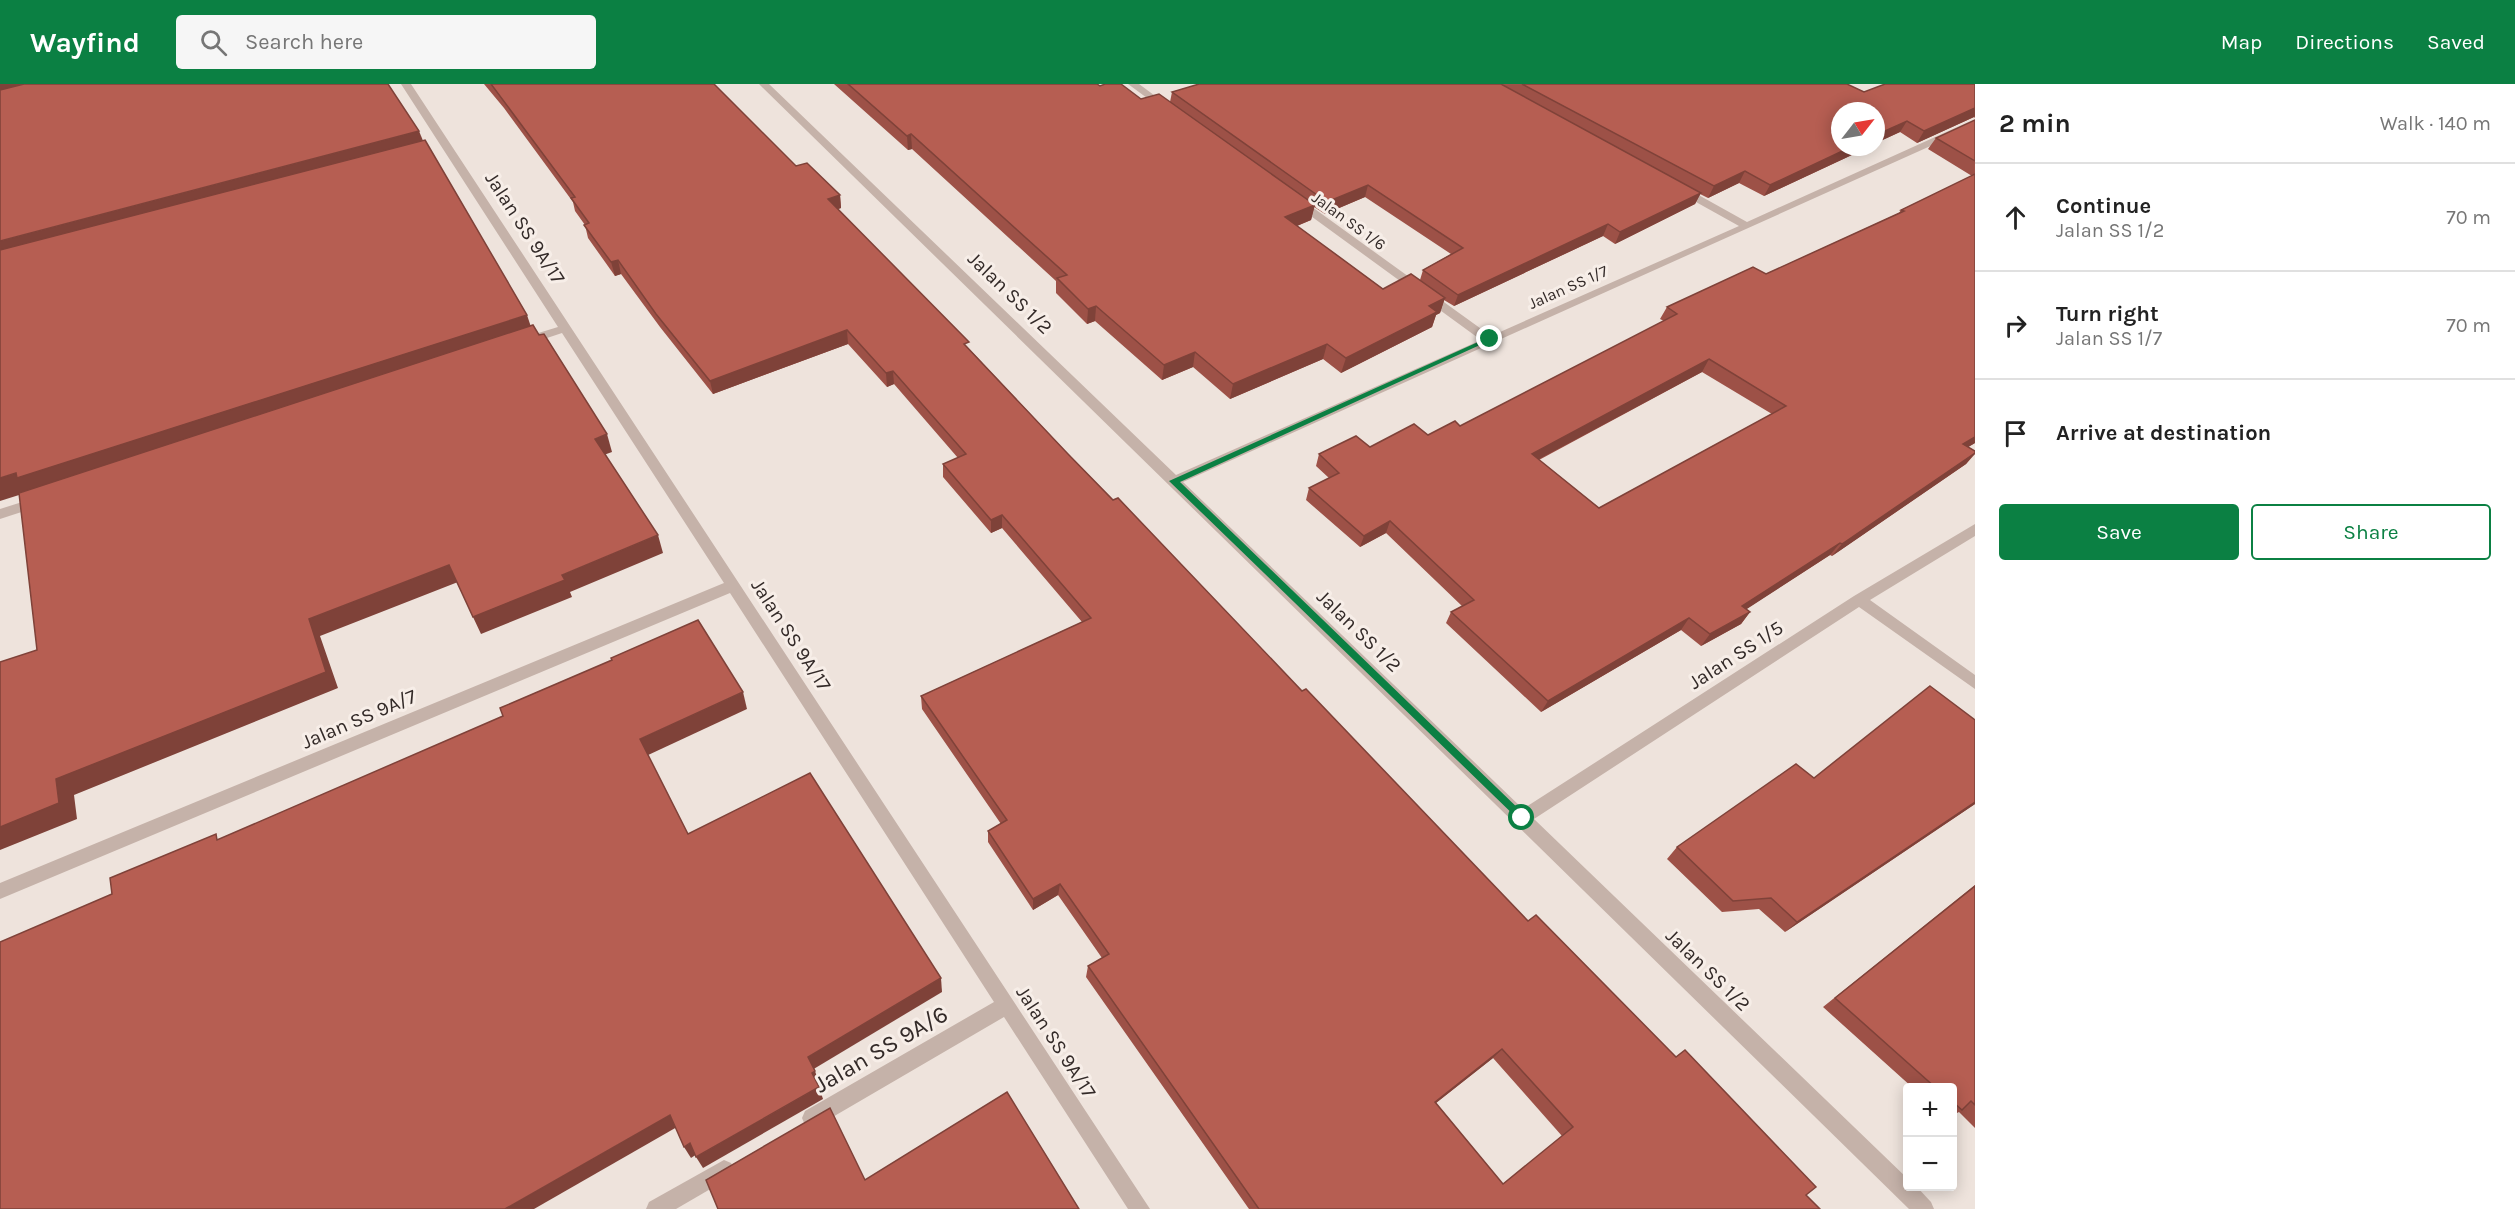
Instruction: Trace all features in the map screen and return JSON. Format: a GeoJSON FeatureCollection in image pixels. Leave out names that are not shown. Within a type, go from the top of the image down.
{"type":"FeatureCollection","features":[{"type":"Feature","properties":{"kind":"street","name":"Jalan SS 9A/17"},"geometry":{"type":"LineString","coordinates":[[406,84],[441,148],[566,328],[1140,1209]]}},
{"type":"Feature","properties":{"kind":"street","name":"Jalan SS 1/2"},"geometry":{"type":"LineString","coordinates":[[764,84],[1924,1209]]}},
{"type":"Feature","properties":{"kind":"street"},"geometry":{"type":"LineString","coordinates":[[1133,84],[1172,112]]}},
{"type":"Feature","properties":{"kind":"street","name":"Jalan SS 1/7"},"geometry":{"type":"LineString","coordinates":[[1174,481],[1748,226],[1975,122]]}},
{"type":"Feature","properties":{"kind":"street"},"geometry":{"type":"LineString","coordinates":[[1674,186],[1748,226]]}},
{"type":"Feature","properties":{"kind":"street","name":"Jalan SS 1/6"},"geometry":{"type":"LineString","coordinates":[[1287,195],[1490,339]]}},
{"type":"Feature","properties":{"kind":"street"},"geometry":{"type":"LineString","coordinates":[[509,346],[566,328]]}},
{"type":"Feature","properties":{"kind":"street"},"geometry":{"type":"LineString","coordinates":[[0,514],[45,499]]}},
{"type":"Feature","properties":{"kind":"street","name":"Jalan SS 1/5"},"geometry":{"type":"LineString","coordinates":[[1522,818],[1859,600],[1975,529]]}},
{"type":"Feature","properties":{"kind":"street","name":"Jalan SS 9A/7"},"geometry":{"type":"LineString","coordinates":[[0,891],[734,585]]}},
{"type":"Feature","properties":{"kind":"street"},"geometry":{"type":"LineString","coordinates":[[1859,600],[1975,683]]}},
{"type":"Feature","properties":{"kind":"street","name":"Jalan SS 9A/6"},"geometry":{"type":"LineString","coordinates":[[801,1125],[1006,1005]]}},
{"type":"Feature","properties":{"kind":"street"},"geometry":{"type":"LineString","coordinates":[[656,1209],[739,1161]]}},
{"type":"Feature","properties":{"kind":"building"},"geometry":{"type":"Polygon","coordinates":[[[24,84],[388,84],[419,131],[0,241],[0,90],[24,84]]]}},
{"type":"Feature","properties":{"kind":"building"},"geometry":{"type":"Polygon","coordinates":[[[491,84],[714,84],[796,166],[807,163],[840,195],[828,199],[969,342],[964,344],[1068,454],[1113,500],[1118,498],[1302,691],[1306,689],[1528,921],[1536,915],[1676,1057],[1685,1050],[1816,1187],[1806,1195],[1820,1209],[1259,1209],[1088,966],[1109,954],[1060,884],[1033,899],[988,831],[1007,820],[921,696],[1091,618],[1002,515],[991,520],[943,464],[966,454],[893,371],[886,373],[847,330],[710,381],[656,314],[618,260],[611,262],[584,225],[589,223],[571,198],[575,197],[491,84]],[[1502,1049],[1435,1102],[1503,1184],[1573,1127],[1502,1049]]]}},
{"type":"Feature","properties":{"kind":"building"},"geometry":{"type":"Polygon","coordinates":[[[848,84],[1097,84],[1100,86],[1121,84],[1141,99],[1159,94],[1315,205],[1285,217],[1383,289],[1411,274],[1445,298],[1429,306],[1437,312],[1346,358],[1327,344],[1233,384],[1195,352],[1164,365],[1096,306],[1088,309],[1057,278],[1067,275],[911,134],[907,136],[848,84]]]}},
{"type":"Feature","properties":{"kind":"building"},"geometry":{"type":"Polygon","coordinates":[[[1199,84],[1501,84],[1701,193],[1620,232],[1608,224],[1458,295],[1423,270],[1463,248],[1368,185],[1327,202],[1172,92],[1199,84]]]}},
{"type":"Feature","properties":{"kind":"building"},"geometry":{"type":"Polygon","coordinates":[[[1522,84],[1847,84],[1864,92],[1885,84],[1975,84],[1975,108],[1924,131],[1907,121],[1885,131],[1885,102],[1831,102],[1832,156],[1770,185],[1745,171],[1714,186],[1522,84]]]}},
{"type":"Feature","properties":{"kind":"building"},"geometry":{"type":"Polygon","coordinates":[[[1975,120],[1975,161],[1936,138],[1975,120]]]}},
{"type":"Feature","properties":{"kind":"building"},"geometry":{"type":"Polygon","coordinates":[[[425,140],[527,315],[17,478],[16,473],[0,478],[0,250],[425,140]]]}},
{"type":"Feature","properties":{"kind":"building"},"geometry":{"type":"Polygon","coordinates":[[[1975,174],[1975,437],[1963,444],[1975,453],[1842,544],[1840,543],[1742,606],[1750,612],[1710,634],[1689,618],[1548,701],[1451,612],[1474,600],[1390,521],[1364,536],[1309,488],[1339,473],[1319,454],[1356,436],[1370,447],[1414,424],[1428,435],[1455,421],[1460,426],[1677,314],[1667,307],[1753,267],[1766,274],[1904,211],[1901,210],[1975,174]],[[1709,359],[1532,454],[1599,508],[1786,406],[1709,359]]]}},
{"type":"Feature","properties":{"kind":"building"},"geometry":{"type":"Polygon","coordinates":[[[533,325],[539,335],[544,334],[607,434],[595,439],[658,535],[562,575],[565,580],[473,617],[449,565],[309,619],[326,672],[56,779],[59,803],[0,827],[0,662],[37,650],[19,493],[533,325]]]}},
{"type":"Feature","properties":{"kind":"building"},"geometry":{"type":"Polygon","coordinates":[[[698,620],[743,692],[640,739],[688,834],[810,773],[941,978],[808,1057],[819,1087],[696,1157],[690,1143],[684,1147],[670,1115],[505,1209],[0,1209],[0,942],[112,894],[110,878],[216,834],[217,840],[503,716],[500,708],[698,620]]]}},
{"type":"Feature","properties":{"kind":"building"},"geometry":{"type":"Polygon","coordinates":[[[1930,686],[1975,720],[1975,802],[1797,922],[1771,898],[1733,901],[1677,847],[1796,764],[1814,778],[1930,686]]]}},
{"type":"Feature","properties":{"kind":"building"},"geometry":{"type":"Polygon","coordinates":[[[1975,886],[1975,1105],[1971,1101],[1962,1110],[1957,1106],[1957,1083],[1930,1083],[1835,998],[1975,886]]]}},
{"type":"Feature","properties":{"kind":"building"},"geometry":{"type":"Polygon","coordinates":[[[1007,1092],[1079,1209],[718,1209],[706,1180],[830,1108],[865,1180],[1007,1092]]]}},
{"type":"Feature","properties":{"kind":"route"},"geometry":{"type":"LineString","coordinates":[[1490,339],[1174,481],[1522,818]]}}]}
